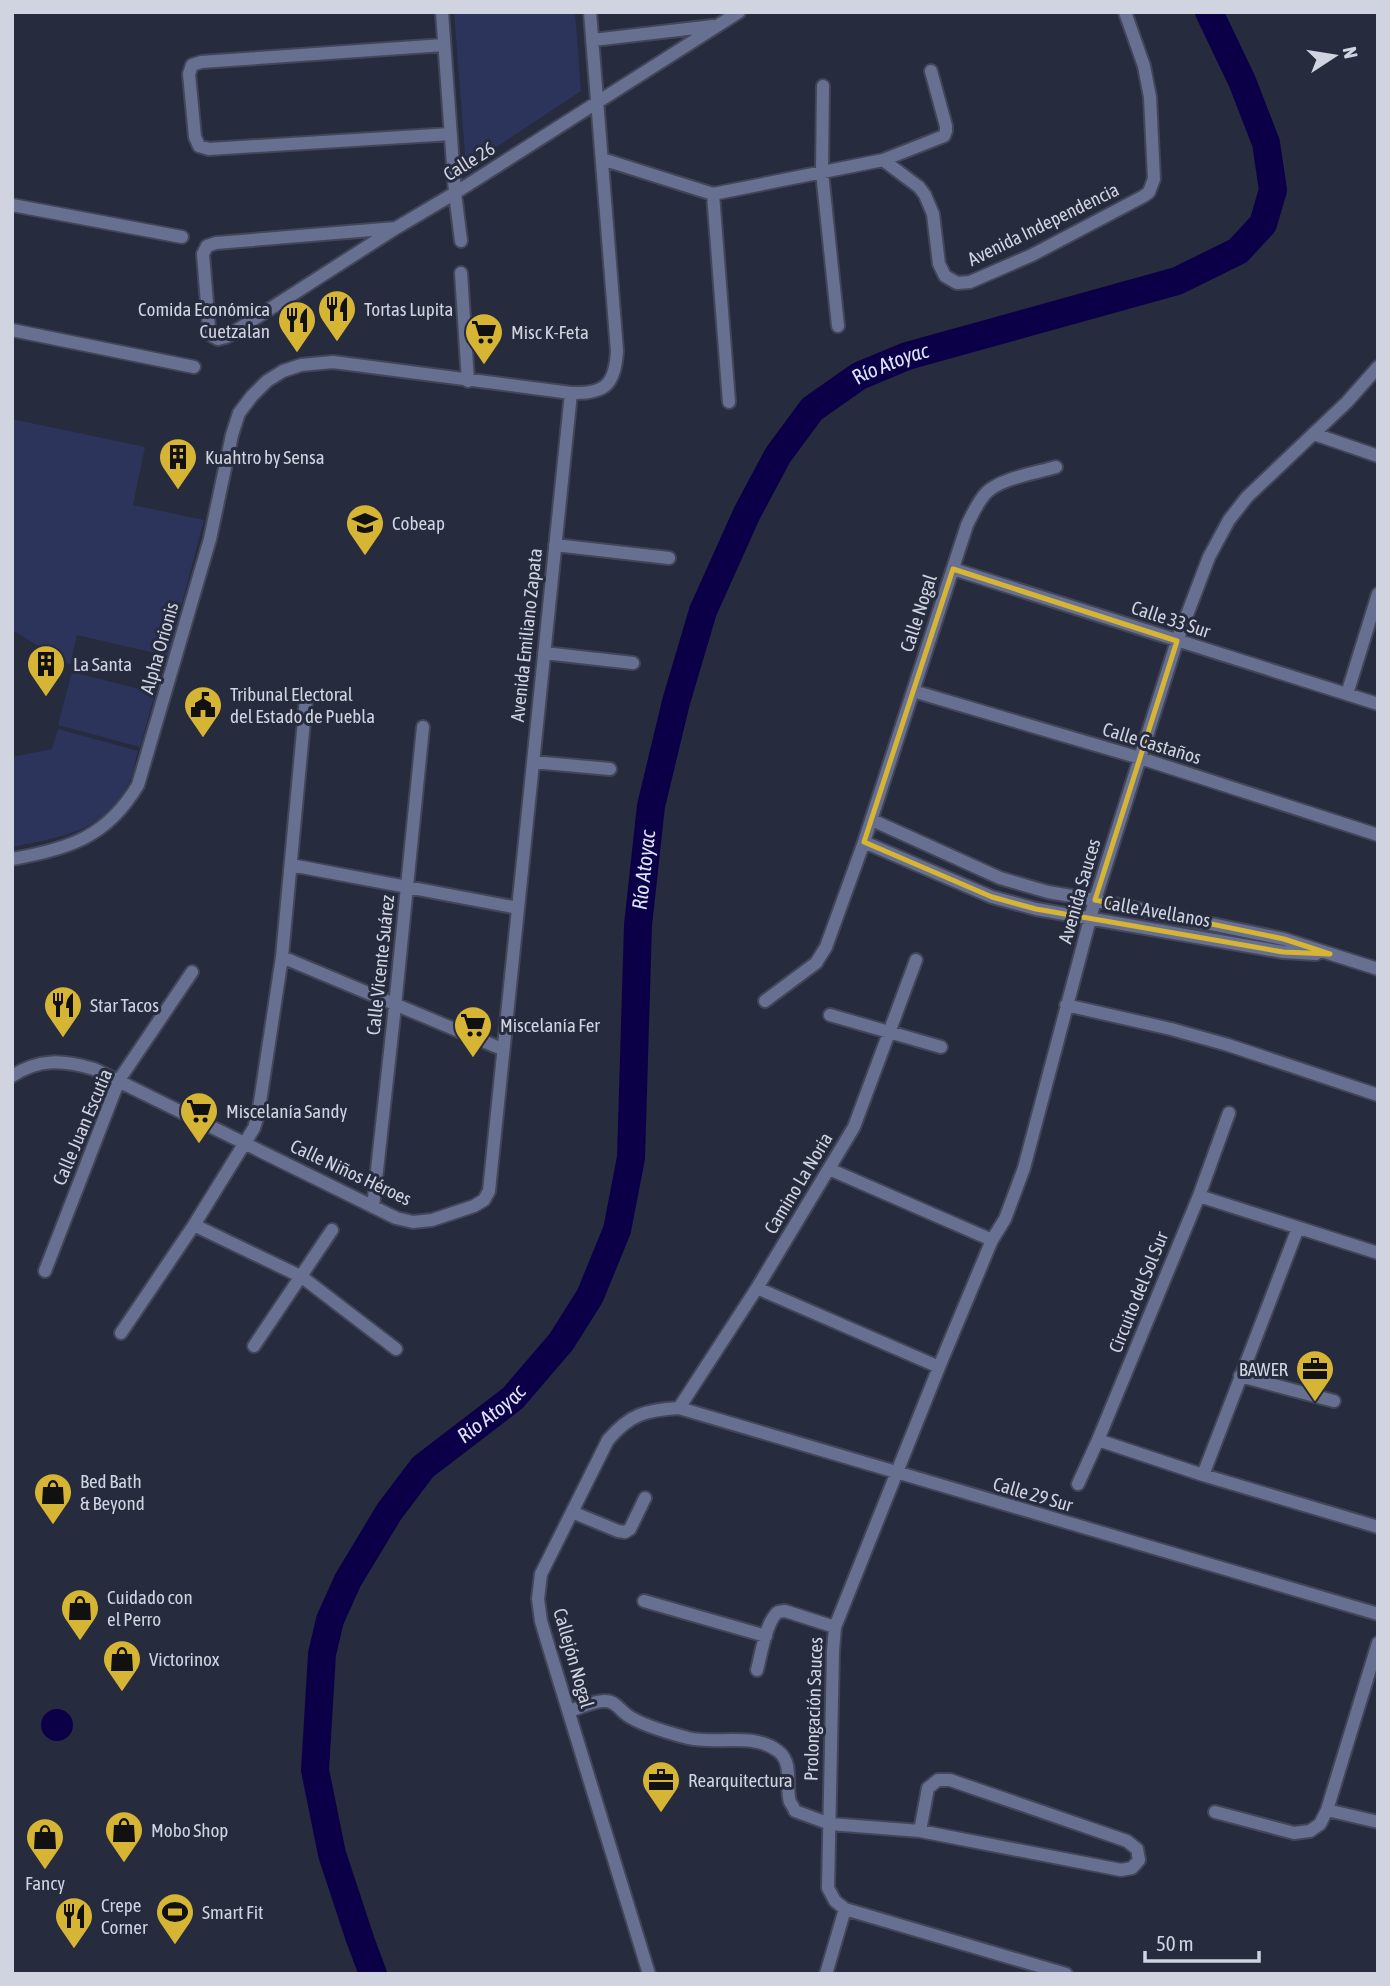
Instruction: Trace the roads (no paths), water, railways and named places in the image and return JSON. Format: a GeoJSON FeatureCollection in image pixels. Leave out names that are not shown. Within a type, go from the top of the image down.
{"type":"FeatureCollection","features":[{"type":"Feature","properties":{"kind":"street"},"geometry":{"type":"LineString","coordinates":[[442,12],[461,241]]}},
{"type":"Feature","properties":{"kind":"street"},"geometry":{"type":"LineString","coordinates":[[461,274],[468,381],[571,393],[597,391],[609,383],[616,369],[617,351],[590,12]]}},
{"type":"Feature","properties":{"kind":"street","name":"Calle 26"},"geometry":{"type":"LineString","coordinates":[[396,228],[216,243],[207,246],[203,254],[211,335],[218,339],[226,337],[739,12]]}},
{"type":"Feature","properties":{"kind":"street","name":"Avenida Independencia"},"geometry":{"type":"LineString","coordinates":[[883,160],[919,187],[925,195],[933,214],[939,264],[945,276],[957,283],[970,282],[1032,255],[1144,196],[1149,192],[1154,179],[1150,97],[1144,66],[1125,12]]}},
{"type":"Feature","properties":{"kind":"street"},"geometry":{"type":"LineString","coordinates":[[593,40],[716,26]]}},
{"type":"Feature","properties":{"kind":"street"},"geometry":{"type":"LineString","coordinates":[[444,45],[201,62],[192,65],[189,74],[195,137],[198,146],[209,149],[451,134]]}},
{"type":"Feature","properties":{"kind":"street"},"geometry":{"type":"LineString","coordinates":[[602,159],[713,194],[883,160],[944,136],[946,125],[931,71]]}},
{"type":"Feature","properties":{"kind":"street"},"geometry":{"type":"LineString","coordinates":[[822,86],[822,172],[838,326]]}},
{"type":"Feature","properties":{"kind":"street"},"geometry":{"type":"LineString","coordinates":[[713,194],[729,402]]}},
{"type":"Feature","properties":{"kind":"street"},"geometry":{"type":"LineString","coordinates":[[12,205],[183,237]]}},
{"type":"Feature","properties":{"kind":"street"},"geometry":{"type":"LineString","coordinates":[[12,330],[194,367]]}},
{"type":"Feature","properties":{"kind":"street","name":"Alpha Orionis"},"geometry":{"type":"LineString","coordinates":[[12,859],[55,850],[82,839],[113,819],[126,805],[138,785],[210,539],[232,435],[239,413],[252,396],[267,381],[284,371],[301,365],[333,362],[468,381]]}},
{"type":"Feature","properties":{"kind":"street","name":"Avenida Sauces"},"geometry":{"type":"LineString","coordinates":[[897,1474],[939,1367],[992,1240],[1005,1219],[1024,1168],[1095,900],[1177,641],[1209,557],[1229,520],[1247,497],[1347,402],[1378,367]]}},
{"type":"Feature","properties":{"kind":"street","name":"Avenida Emiliano Zapata"},"geometry":{"type":"LineString","coordinates":[[484,1200],[489,1191],[571,393]]}},
{"type":"Feature","properties":{"kind":"street"},"geometry":{"type":"LineString","coordinates":[[1314,434],[1378,456]]}},
{"type":"Feature","properties":{"kind":"street","name":"Calle Nogal"},"geometry":{"type":"LineString","coordinates":[[765,1001],[816,963],[826,947],[872,820],[967,525],[977,505],[989,490],[1006,481],[1055,467]]}},
{"type":"Feature","properties":{"kind":"street"},"geometry":{"type":"LineString","coordinates":[[555,545],[669,558]]}},
{"type":"Feature","properties":{"kind":"street","name":"Calle 33 Sur"},"geometry":{"type":"LineString","coordinates":[[953,569],[1378,704]]}},
{"type":"Feature","properties":{"kind":"street"},"geometry":{"type":"LineString","coordinates":[[1347,694],[1378,594]]}},
{"type":"Feature","properties":{"kind":"street"},"geometry":{"type":"LineString","coordinates":[[544,653],[633,663]]}},
{"type":"Feature","properties":{"kind":"street","name":"Calle Castaños"},"geometry":{"type":"LineString","coordinates":[[913,691],[1140,758],[1378,835]]}},
{"type":"Feature","properties":{"kind":"street"},"geometry":{"type":"LineString","coordinates":[[121,1334],[194,1225],[254,1128],[258,1115],[282,957],[306,699]]}},
{"type":"Feature","properties":{"kind":"street","name":"Calle Vicente Suárez"},"geometry":{"type":"LineString","coordinates":[[373,1208],[423,727]]}},
{"type":"Feature","properties":{"kind":"street"},"geometry":{"type":"LineString","coordinates":[[533,762],[610,769]]}},
{"type":"Feature","properties":{"kind":"street","name":"Calle Avellanos"},"geometry":{"type":"LineString","coordinates":[[872,820],[1000,878],[1048,892],[1284,939],[1378,969]]}},
{"type":"Feature","properties":{"kind":"street","name":"Calle Avellanos"},"geometry":{"type":"LineString","coordinates":[[864,842],[992,897],[1036,909],[1283,952],[1330,954]]}},
{"type":"Feature","properties":{"kind":"street"},"geometry":{"type":"LineString","coordinates":[[290,866],[518,908]]}},
{"type":"Feature","properties":{"kind":"street"},"geometry":{"type":"LineString","coordinates":[[282,957],[502,1049]]}},
{"type":"Feature","properties":{"kind":"street","name":"Camino La Noria"},"geometry":{"type":"LineString","coordinates":[[679,1408],[757,1288],[854,1127],[916,960]]}},
{"type":"Feature","properties":{"kind":"street","name":"Calle Juan Escutia"},"geometry":{"type":"LineString","coordinates":[[44,1271],[119,1080],[192,972]]}},
{"type":"Feature","properties":{"kind":"street"},"geometry":{"type":"LineString","coordinates":[[1066,1005],[1228,1045],[1378,1095]]}},
{"type":"Feature","properties":{"kind":"street"},"geometry":{"type":"LineString","coordinates":[[830,1015],[942,1047]]}},
{"type":"Feature","properties":{"kind":"street","name":"Calle Niños Héroes"},"geometry":{"type":"LineString","coordinates":[[12,1076],[28,1066],[42,1062],[85,1066],[119,1080],[396,1218],[413,1222],[432,1220],[484,1200]]}},
{"type":"Feature","properties":{"kind":"street","name":"Circuito del Sol Sur"},"geometry":{"type":"LineString","coordinates":[[1078,1483],[1199,1196],[1229,1113]]}},
{"type":"Feature","properties":{"kind":"street"},"geometry":{"type":"LineString","coordinates":[[829,1169],[992,1240]]}},
{"type":"Feature","properties":{"kind":"street"},"geometry":{"type":"LineString","coordinates":[[1199,1196],[1378,1253]]}},
{"type":"Feature","properties":{"kind":"street"},"geometry":{"type":"LineString","coordinates":[[194,1225],[302,1277],[396,1349]]}},
{"type":"Feature","properties":{"kind":"street"},"geometry":{"type":"LineString","coordinates":[[1203,1475],[1298,1228]]}},
{"type":"Feature","properties":{"kind":"street"},"geometry":{"type":"LineString","coordinates":[[254,1346],[332,1230]]}},
{"type":"Feature","properties":{"kind":"street"},"geometry":{"type":"LineString","coordinates":[[757,1288],[939,1367]]}},
{"type":"Feature","properties":{"kind":"street"},"geometry":{"type":"LineString","coordinates":[[1240,1376],[1334,1401]]}},
{"type":"Feature","properties":{"kind":"street","name":"Calle 29 Sur"},"geometry":{"type":"LineString","coordinates":[[679,1408],[1378,1614]]}},
{"type":"Feature","properties":{"kind":"street","name":"Callejón Nogal"},"geometry":{"type":"LineString","coordinates":[[649,1974],[544,1630],[538,1599],[541,1574],[576,1513],[608,1440],[620,1426],[635,1416],[654,1410],[679,1408]]}},
{"type":"Feature","properties":{"kind":"street"},"geometry":{"type":"LineString","coordinates":[[1098,1440],[1203,1475],[1378,1527]]}},
{"type":"Feature","properties":{"kind":"street","name":"Prolongación Sauces"},"geometry":{"type":"LineString","coordinates":[[845,1909],[835,1901],[828,1888],[835,1627],[897,1474]]}},
{"type":"Feature","properties":{"kind":"street"},"geometry":{"type":"LineString","coordinates":[[576,1513],[625,1532],[630,1529],[645,1498]]}},
{"type":"Feature","properties":{"kind":"street"},"geometry":{"type":"LineString","coordinates":[[644,1601],[766,1636]]}},
{"type":"Feature","properties":{"kind":"street"},"geometry":{"type":"LineString","coordinates":[[757,1670],[766,1636],[773,1617],[778,1612],[785,1611],[835,1627]]}},
{"type":"Feature","properties":{"kind":"street"},"geometry":{"type":"LineString","coordinates":[[1215,1812],[1294,1833],[1310,1831],[1320,1824],[1327,1810],[1378,1643]]}},
{"type":"Feature","properties":{"kind":"street"},"geometry":{"type":"LineString","coordinates":[[569,1711],[607,1700],[628,1716],[687,1737],[767,1745],[780,1752],[787,1766],[790,1800],[795,1811],[830,1825],[920,1830],[1121,1870],[1132,1868],[1139,1860],[1137,1849],[1127,1841],[950,1780],[938,1780],[928,1788],[920,1830]]}},
{"type":"Feature","properties":{"kind":"street"},"geometry":{"type":"LineString","coordinates":[[1327,1810],[1378,1822]]}},
{"type":"Feature","properties":{"kind":"street"},"geometry":{"type":"LineString","coordinates":[[826,1974],[845,1909],[1066,1974]]}},
{"type":"Feature","properties":{"kind":"waterway","name":"Río Atoyac"},"geometry":{"type":"LineString","coordinates":[[373,1974],[332,1854],[315,1770],[322,1654],[330,1620],[348,1580],[389,1512],[423,1467],[513,1398],[561,1342],[590,1296],[617,1230],[631,1158],[638,925],[651,806],[676,702],[703,611],[747,513],[778,455],[812,409],[859,376],[907,356],[1177,281],[1238,251],[1263,224],[1273,190],[1266,143],[1242,81],[1209,12]]}},
{"type":"Feature","properties":{"kind":"place","name":"Tortas Lupita"},"geometry":{"type":"Point","coordinates":[337,343]}},
{"type":"Feature","properties":{"kind":"place","name":"Comida Económica Cuetzalan"},"geometry":{"type":"Point","coordinates":[297,354]}},
{"type":"Feature","properties":{"kind":"place","name":"Misc K-Feta"},"geometry":{"type":"Point","coordinates":[484,366]}},
{"type":"Feature","properties":{"kind":"place","name":"Kuahtro by Sensa"},"geometry":{"type":"Point","coordinates":[178,491]}},
{"type":"Feature","properties":{"kind":"place","name":"Cobeap"},"geometry":{"type":"Point","coordinates":[365,557]}},
{"type":"Feature","properties":{"kind":"place","name":"La Santa"},"geometry":{"type":"Point","coordinates":[46,698]}},
{"type":"Feature","properties":{"kind":"place","name":"Tribunal Electoral del Estado de Puebla"},"geometry":{"type":"Point","coordinates":[203,739]}},
{"type":"Feature","properties":{"kind":"place","name":"Star Tacos"},"geometry":{"type":"Point","coordinates":[63,1039]}},
{"type":"Feature","properties":{"kind":"place","name":"Miscelanía Fer"},"geometry":{"type":"Point","coordinates":[473,1059]}},
{"type":"Feature","properties":{"kind":"place","name":"Miscelanía Sandy"},"geometry":{"type":"Point","coordinates":[199,1145]}},
{"type":"Feature","properties":{"kind":"place","name":"BAWER"},"geometry":{"type":"Point","coordinates":[1315,1403]}},
{"type":"Feature","properties":{"kind":"place","name":"Bed Bath & Beyond"},"geometry":{"type":"Point","coordinates":[53,1526]}},
{"type":"Feature","properties":{"kind":"place","name":"Cuidado con el Perro"},"geometry":{"type":"Point","coordinates":[80,1642]}},
{"type":"Feature","properties":{"kind":"place","name":"Victorinox"},"geometry":{"type":"Point","coordinates":[122,1693]}},
{"type":"Feature","properties":{"kind":"place","name":"Rearquitectura"},"geometry":{"type":"Point","coordinates":[661,1814]}},
{"type":"Feature","properties":{"kind":"place","name":"Mobo Shop"},"geometry":{"type":"Point","coordinates":[124,1864]}},
{"type":"Feature","properties":{"kind":"place","name":"Fancy"},"geometry":{"type":"Point","coordinates":[45,1871]}},
{"type":"Feature","properties":{"kind":"place","name":"Smart Fit"},"geometry":{"type":"Point","coordinates":[175,1946]}},
{"type":"Feature","properties":{"kind":"place","name":"Crepe Corner"},"geometry":{"type":"Point","coordinates":[74,1950]}}]}
